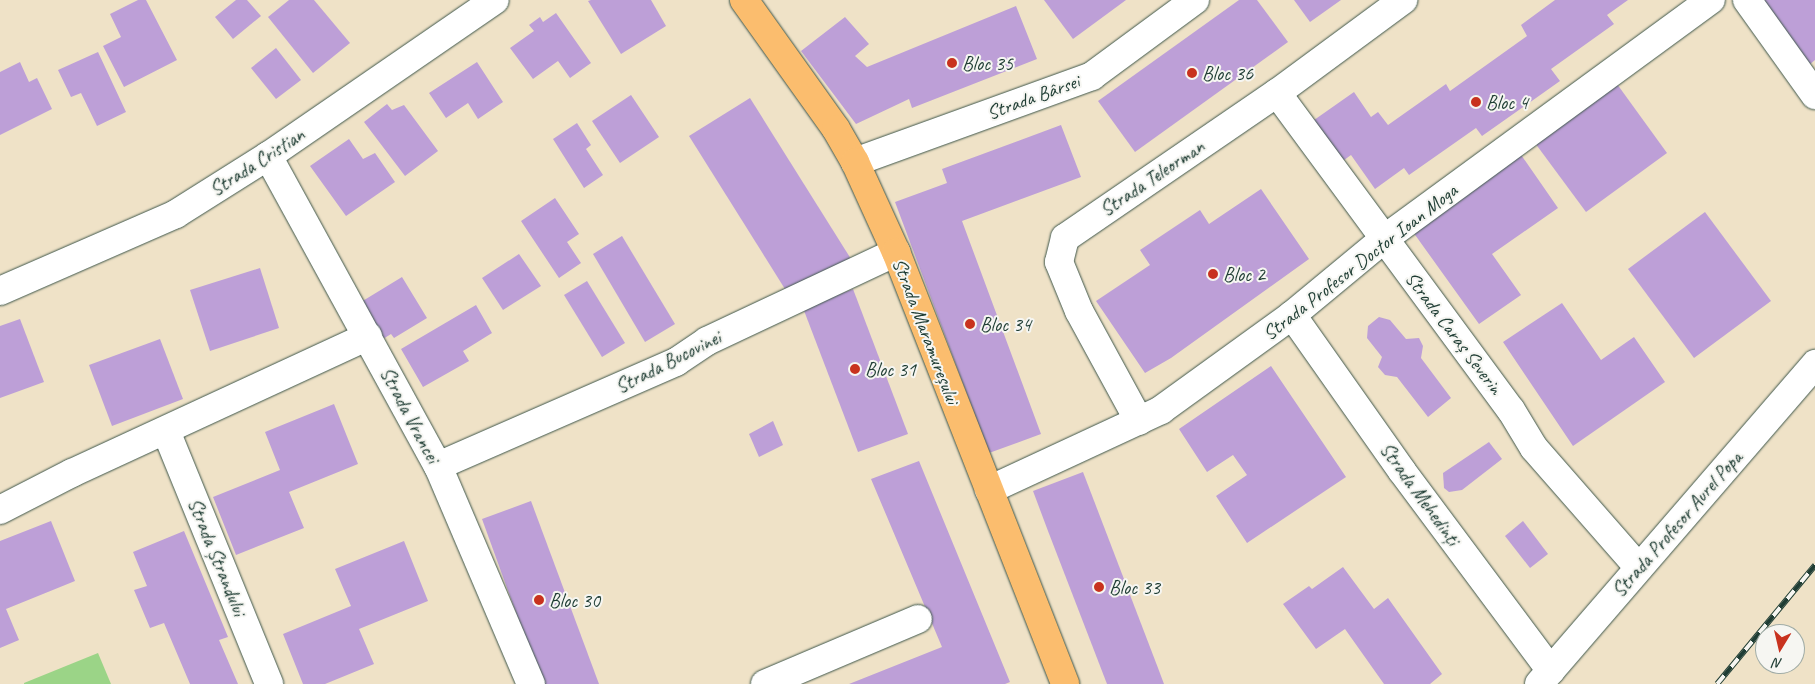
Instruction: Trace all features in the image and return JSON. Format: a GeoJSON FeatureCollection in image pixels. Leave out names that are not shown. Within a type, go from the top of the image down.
{"type":"FeatureCollection","features":[{"type":"Feature","properties":{"kind":"main road","name":"Strada Maramureșului"},"geometry":{"type":"LineString","coordinates":[[744,0],[836,129],[855,162],[896,252],[1065,684]]}},
{"type":"Feature","properties":{"kind":"street","name":"Strada Cristian"},"geometry":{"type":"LineString","coordinates":[[0,291],[176,214],[268,156],[495,0]]}},
{"type":"Feature","properties":{"kind":"street","name":"Strada Bârsei"},"geometry":{"type":"LineString","coordinates":[[855,162],[1092,76],[1195,0]]}},
{"type":"Feature","properties":{"kind":"street","name":"Strada Teleorman"},"geometry":{"type":"LineString","coordinates":[[1139,420],[1079,311],[1059,262],[1065,238],[1277,93],[1403,0]]}},
{"type":"Feature","properties":{"kind":"street","name":"Strada Profesor Doctor Ioan Moga"},"geometry":{"type":"LineString","coordinates":[[989,490],[1161,410],[1292,315],[1384,238],[1711,0]]}},
{"type":"Feature","properties":{"kind":"street"},"geometry":{"type":"LineString","coordinates":[[1747,0],[1815,95]]}},
{"type":"Feature","properties":{"kind":"street","name":"Strada Caraș Severin"},"geometry":{"type":"LineString","coordinates":[[1277,93],[1511,410],[1534,448],[1638,567]]}},
{"type":"Feature","properties":{"kind":"street","name":"Strada Vrancei"},"geometry":{"type":"LineString","coordinates":[[268,156],[438,466],[531,684]]}},
{"type":"Feature","properties":{"kind":"street","name":"Strada Bucovinei"},"geometry":{"type":"LineString","coordinates":[[438,466],[676,362],[716,337],[896,252]]}},
{"type":"Feature","properties":{"kind":"street","name":"Strada Mehedinți"},"geometry":{"type":"LineString","coordinates":[[1292,315],[1545,677]]}},
{"type":"Feature","properties":{"kind":"street"},"geometry":{"type":"LineString","coordinates":[[0,510],[72,473],[368,336]]}},
{"type":"Feature","properties":{"kind":"street","name":"Strada Profesor Aurel Popa"},"geometry":{"type":"LineString","coordinates":[[1545,677],[1815,364]]}},
{"type":"Feature","properties":{"kind":"street","name":"Strada Ștrandului"},"geometry":{"type":"LineString","coordinates":[[166,431],[269,684]]}},
{"type":"Feature","properties":{"kind":"street"},"geometry":{"type":"LineString","coordinates":[[766,684],[918,619]]}},
{"type":"Feature","properties":{"kind":"green space"},"geometry":{"type":"Polygon","coordinates":[[[98,653],[111,684],[24,684],[24,683],[98,653]]]}},
{"type":"Feature","properties":{"kind":"building"},"geometry":{"type":"Polygon","coordinates":[[[138,0],[146,0],[177,60],[124,87],[103,46],[121,37],[110,14],[138,0]]]}},
{"type":"Feature","properties":{"kind":"building"},"geometry":{"type":"Polygon","coordinates":[[[236,0],[247,0],[261,16],[233,39],[215,17],[236,0]]]}},
{"type":"Feature","properties":{"kind":"building"},"geometry":{"type":"Polygon","coordinates":[[[289,0],[314,0],[350,43],[313,73],[268,17],[289,0]]]}},
{"type":"Feature","properties":{"kind":"building"},"geometry":{"type":"Polygon","coordinates":[[[651,0],[666,26],[621,54],[588,1],[651,0]]]}},
{"type":"Feature","properties":{"kind":"building"},"geometry":{"type":"Polygon","coordinates":[[[1044,0],[1126,0],[1073,39],[1044,0]]]}},
{"type":"Feature","properties":{"kind":"building","name":"Bloc 36"},"geometry":{"type":"Polygon","coordinates":[[[1239,0],[1257,0],[1288,42],[1135,152],[1098,101],[1239,0]]]}},
{"type":"Feature","properties":{"kind":"building"},"geometry":{"type":"Polygon","coordinates":[[[1294,0],[1341,0],[1310,22],[1294,0]]]}},
{"type":"Feature","properties":{"kind":"building","name":"Bloc 4"},"geometry":{"type":"Polygon","coordinates":[[[1555,0],[1628,0],[1607,15],[1614,24],[1551,69],[1560,81],[1482,136],[1476,128],[1409,175],[1404,168],[1375,189],[1351,155],[1336,166],[1307,125],[1354,92],[1371,117],[1378,112],[1388,125],[1446,84],[1450,91],[1527,36],[1521,25],[1555,0]]]}},
{"type":"Feature","properties":{"kind":"building"},"geometry":{"type":"Polygon","coordinates":[[[1760,0],[1815,0],[1815,60],[1809,65],[1760,0]]]}},
{"type":"Feature","properties":{"kind":"building","name":"Bloc 35"},"geometry":{"type":"Polygon","coordinates":[[[1016,6],[1037,59],[912,108],[909,99],[856,124],[801,51],[845,17],[869,44],[855,56],[867,67],[1016,6]]]}},
{"type":"Feature","properties":{"kind":"building"},"geometry":{"type":"Polygon","coordinates":[[[556,13],[591,63],[570,78],[558,61],[533,79],[510,48],[534,31],[529,25],[540,17],[543,22],[556,13]]]}},
{"type":"Feature","properties":{"kind":"building"},"geometry":{"type":"Polygon","coordinates":[[[276,48],[301,80],[276,99],[251,68],[276,48]]]}},
{"type":"Feature","properties":{"kind":"building"},"geometry":{"type":"Polygon","coordinates":[[[98,52],[126,112],[97,126],[81,93],[71,97],[58,70],[98,52]]]}},
{"type":"Feature","properties":{"kind":"building"},"geometry":{"type":"Polygon","coordinates":[[[20,62],[29,82],[37,78],[52,109],[0,135],[0,72],[20,62]]]}},
{"type":"Feature","properties":{"kind":"building"},"geometry":{"type":"Polygon","coordinates":[[[477,62],[503,102],[478,119],[468,103],[446,118],[429,93],[477,62]]]}},
{"type":"Feature","properties":{"kind":"building"},"geometry":{"type":"Polygon","coordinates":[[[1617,84],[1667,153],[1586,212],[1535,143],[1617,84]]]}},
{"type":"Feature","properties":{"kind":"building"},"geometry":{"type":"Polygon","coordinates":[[[631,95],[659,137],[620,163],[592,121],[631,95]]]}},
{"type":"Feature","properties":{"kind":"building"},"geometry":{"type":"Polygon","coordinates":[[[750,98],[851,259],[790,297],[689,136],[750,98]]]}},
{"type":"Feature","properties":{"kind":"building"},"geometry":{"type":"Polygon","coordinates":[[[387,104],[392,110],[404,105],[438,151],[405,176],[364,122],[387,104]]]}},
{"type":"Feature","properties":{"kind":"building"},"geometry":{"type":"Polygon","coordinates":[[[577,123],[591,145],[586,149],[603,175],[584,188],[553,139],[577,123]]]}},
{"type":"Feature","properties":{"kind":"building","name":"Bloc 34"},"geometry":{"type":"Polygon","coordinates":[[[1061,125],[1081,177],[962,221],[1041,434],[989,453],[895,202],[947,183],[942,169],[1061,125]]]}},
{"type":"Feature","properties":{"kind":"building"},"geometry":{"type":"Polygon","coordinates":[[[349,139],[363,159],[375,153],[395,182],[346,216],[310,166],[349,139]]]}},
{"type":"Feature","properties":{"kind":"building"},"geometry":{"type":"Polygon","coordinates":[[[1517,149],[1558,208],[1492,254],[1521,295],[1479,324],[1408,225],[1517,149]]]}},
{"type":"Feature","properties":{"kind":"building","name":"Bloc 2"},"geometry":{"type":"Polygon","coordinates":[[[1261,189],[1309,259],[1171,358],[1145,373],[1096,301],[1150,265],[1140,250],[1200,210],[1209,224],[1261,189]]]}},
{"type":"Feature","properties":{"kind":"building"},"geometry":{"type":"Polygon","coordinates":[[[555,198],[579,234],[567,242],[581,263],[559,278],[521,221],[555,198]]]}},
{"type":"Feature","properties":{"kind":"building"},"geometry":{"type":"Polygon","coordinates":[[[1705,212],[1771,301],[1694,358],[1628,269],[1705,212]]]}},
{"type":"Feature","properties":{"kind":"building"},"geometry":{"type":"Polygon","coordinates":[[[622,236],[675,324],[645,342],[593,254],[622,236]]]}},
{"type":"Feature","properties":{"kind":"building"},"geometry":{"type":"Polygon","coordinates":[[[519,254],[541,286],[503,310],[482,278],[519,254]]]}},
{"type":"Feature","properties":{"kind":"building"},"geometry":{"type":"Polygon","coordinates":[[[260,268],[279,328],[210,351],[190,290],[260,268]]]}},
{"type":"Feature","properties":{"kind":"building"},"geometry":{"type":"Polygon","coordinates":[[[402,277],[427,318],[394,338],[391,334],[383,339],[361,302],[402,277]]]}},
{"type":"Feature","properties":{"kind":"building"},"geometry":{"type":"Polygon","coordinates":[[[587,281],[625,343],[602,357],[564,295],[587,281]]]}},
{"type":"Feature","properties":{"kind":"building","name":"Bloc 31"},"geometry":{"type":"Polygon","coordinates":[[[853,289],[908,434],[858,452],[803,308],[853,289]]]}},
{"type":"Feature","properties":{"kind":"building"},"geometry":{"type":"Polygon","coordinates":[[[1562,303],[1601,360],[1634,337],[1665,382],[1573,446],[1503,342],[1562,303]]]}},
{"type":"Feature","properties":{"kind":"building"},"geometry":{"type":"Polygon","coordinates":[[[476,305],[492,333],[463,351],[469,361],[423,387],[401,349],[476,305]]]}},
{"type":"Feature","properties":{"kind":"building"},"geometry":{"type":"Polygon","coordinates":[[[1379,317],[1390,320],[1406,339],[1419,338],[1423,346],[1421,358],[1451,398],[1428,417],[1397,377],[1385,375],[1378,367],[1382,357],[1367,338],[1368,326],[1379,317]]]}},
{"type":"Feature","properties":{"kind":"building"},"geometry":{"type":"Polygon","coordinates":[[[20,319],[44,382],[0,398],[0,326],[20,319]]]}},
{"type":"Feature","properties":{"kind":"building"},"geometry":{"type":"Polygon","coordinates":[[[160,339],[183,399],[112,426],[89,365],[160,339]]]}},
{"type":"Feature","properties":{"kind":"building"},"geometry":{"type":"Polygon","coordinates":[[[1271,366],[1346,477],[1247,543],[1216,496],[1247,475],[1233,455],[1207,472],[1179,429],[1271,366]]]}},
{"type":"Feature","properties":{"kind":"building"},"geometry":{"type":"Polygon","coordinates":[[[334,404],[358,464],[289,492],[304,528],[236,555],[213,497],[280,470],[265,432],[334,404]]]}},
{"type":"Feature","properties":{"kind":"building"},"geometry":{"type":"Polygon","coordinates":[[[773,421],[783,445],[759,457],[749,434],[773,421]]]}},
{"type":"Feature","properties":{"kind":"building"},"geometry":{"type":"Polygon","coordinates":[[[1489,442],[1502,459],[1462,490],[1449,492],[1444,488],[1443,473],[1489,442]]]}},
{"type":"Feature","properties":{"kind":"building"},"geometry":{"type":"Polygon","coordinates":[[[919,461],[1010,682],[1005,684],[849,684],[942,647],[871,479],[919,461]]]}},
{"type":"Feature","properties":{"kind":"building","name":"Bloc 33"},"geometry":{"type":"Polygon","coordinates":[[[1083,472],[1164,684],[1107,684],[1048,531],[1033,491],[1083,472]]]}},
{"type":"Feature","properties":{"kind":"building","name":"Bloc 30"},"geometry":{"type":"Polygon","coordinates":[[[531,501],[599,684],[543,684],[531,654],[482,519],[531,501]]]}},
{"type":"Feature","properties":{"kind":"building"},"geometry":{"type":"Polygon","coordinates":[[[51,521],[75,581],[6,609],[19,640],[0,648],[0,541],[51,521]]]}},
{"type":"Feature","properties":{"kind":"building"},"geometry":{"type":"Polygon","coordinates":[[[1523,521],[1548,554],[1530,568],[1505,536],[1523,521]]]}},
{"type":"Feature","properties":{"kind":"building"},"geometry":{"type":"Polygon","coordinates":[[[184,531],[228,637],[219,640],[238,684],[190,684],[164,623],[150,628],[134,590],[147,586],[133,552],[184,531]]]}},
{"type":"Feature","properties":{"kind":"building"},"geometry":{"type":"Polygon","coordinates":[[[404,541],[428,601],[359,629],[374,664],[325,684],[303,684],[283,634],[351,606],[335,569],[404,541]]]}},
{"type":"Feature","properties":{"kind":"building"},"geometry":{"type":"Polygon","coordinates":[[[1343,567],[1374,609],[1388,598],[1442,674],[1430,684],[1384,684],[1345,629],[1316,649],[1283,604],[1309,586],[1312,589],[1343,567]]]}},
{"type":"Feature","properties":{"kind":"railway"},"geometry":{"type":"LineString","coordinates":[[1717,684],[1815,565]]}},
{"type":"Feature","properties":{"kind":"place","name":"Bloc 35"},"geometry":{"type":"Point","coordinates":[952,63]}},
{"type":"Feature","properties":{"kind":"place","name":"Bloc 36"},"geometry":{"type":"Point","coordinates":[1192,73]}},
{"type":"Feature","properties":{"kind":"place","name":"Bloc 4"},"geometry":{"type":"Point","coordinates":[1476,102]}},
{"type":"Feature","properties":{"kind":"place","name":"Bloc 2"},"geometry":{"type":"Point","coordinates":[1213,274]}},
{"type":"Feature","properties":{"kind":"place","name":"Bloc 34"},"geometry":{"type":"Point","coordinates":[970,324]}},
{"type":"Feature","properties":{"kind":"place","name":"Bloc 31"},"geometry":{"type":"Point","coordinates":[855,369]}},
{"type":"Feature","properties":{"kind":"place","name":"Bloc 33"},"geometry":{"type":"Point","coordinates":[1099,587]}},
{"type":"Feature","properties":{"kind":"place","name":"Bloc 30"},"geometry":{"type":"Point","coordinates":[539,600]}}]}
